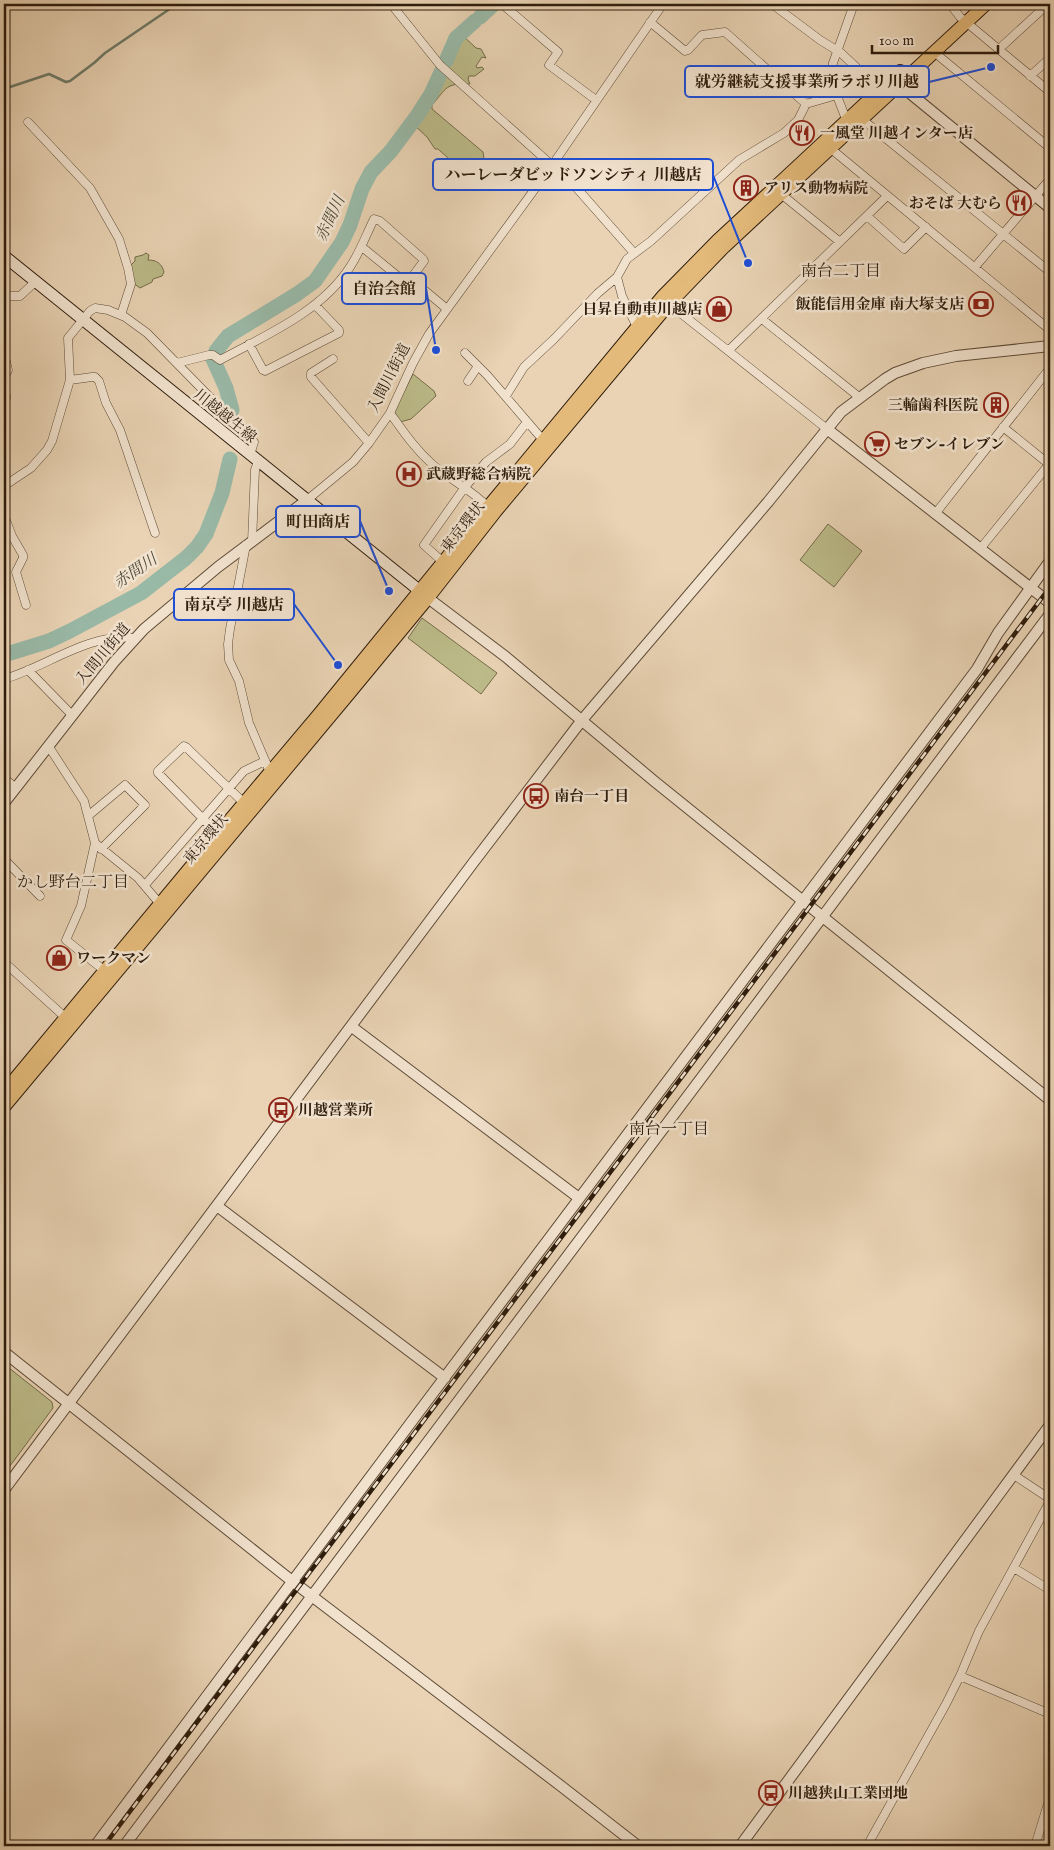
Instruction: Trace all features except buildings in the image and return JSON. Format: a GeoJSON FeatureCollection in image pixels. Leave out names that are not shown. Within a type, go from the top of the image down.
{"type":"FeatureCollection","features":[{"type":"Feature","properties":{"kind":"highway","name":"東京環状"},"geometry":{"type":"LineString","coordinates":[[963,19],[974,4]]}},
{"type":"Feature","properties":{"kind":"highway","name":"東京環状"},"geometry":{"type":"LineString","coordinates":[[4,1092],[244,803],[267,766],[319,714],[424,594],[669,304],[724,247],[830,148],[895,81],[963,19],[986,4]]}},
{"type":"Feature","properties":{"kind":"highway","name":"東京環状"},"geometry":{"type":"LineString","coordinates":[[4,1106],[424,594],[443,562],[637,328],[695,262],[846,119],[875,94],[895,81]]}},
{"type":"Feature","properties":{"kind":"main road","name":"川越越生線"},"geometry":{"type":"LineString","coordinates":[[4,256],[424,594]]}},
{"type":"Feature","properties":{"kind":"street"},"geometry":{"type":"LineString","coordinates":[[391,4],[440,66],[553,164],[580,191],[634,253]]}},
{"type":"Feature","properties":{"kind":"street"},"geometry":{"type":"LineString","coordinates":[[502,4],[558,52],[549,65],[596,100]]}},
{"type":"Feature","properties":{"kind":"street","name":"入間川街道"},"geometry":{"type":"LineString","coordinates":[[4,803],[134,638],[189,590],[307,500],[353,462],[369,443],[390,413],[412,363],[429,334],[553,164],[663,4]]}},
{"type":"Feature","properties":{"kind":"street"},"geometry":{"type":"LineString","coordinates":[[772,4],[820,40],[838,50],[858,69],[875,94]]}},
{"type":"Feature","properties":{"kind":"street"},"geometry":{"type":"LineString","coordinates":[[846,119],[830,78],[854,4]]}},
{"type":"Feature","properties":{"kind":"street"},"geometry":{"type":"LineString","coordinates":[[950,4],[963,19],[1050,92]]}},
{"type":"Feature","properties":{"kind":"street"},"geometry":{"type":"LineString","coordinates":[[999,49],[1048,4]]}},
{"type":"Feature","properties":{"kind":"street"},"geometry":{"type":"LineString","coordinates":[[650,22],[685,51],[702,35],[725,32],[806,104]]}},
{"type":"Feature","properties":{"kind":"street"},"geometry":{"type":"LineString","coordinates":[[940,57],[1050,148]]}},
{"type":"Feature","properties":{"kind":"street"},"geometry":{"type":"LineString","coordinates":[[1030,76],[1050,58]]}},
{"type":"Feature","properties":{"kind":"street"},"geometry":{"type":"LineString","coordinates":[[895,81],[1050,208]]}},
{"type":"Feature","properties":{"kind":"street"},"geometry":{"type":"LineString","coordinates":[[506,396],[524,367],[598,293],[617,277],[627,259],[693,204],[739,160],[784,133],[798,120],[806,104],[837,95]]}},
{"type":"Feature","properties":{"kind":"street"},"geometry":{"type":"LineString","coordinates":[[28,122],[90,188],[120,239],[131,284],[121,315]]}},
{"type":"Feature","properties":{"kind":"street"},"geometry":{"type":"LineString","coordinates":[[868,124],[1050,272]]}},
{"type":"Feature","properties":{"kind":"street"},"geometry":{"type":"LineString","coordinates":[[830,148],[1050,330]]}},
{"type":"Feature","properties":{"kind":"street"},"geometry":{"type":"LineString","coordinates":[[975,267],[1050,179]]}},
{"type":"Feature","properties":{"kind":"street"},"geometry":{"type":"LineString","coordinates":[[728,350],[887,196]]}},
{"type":"Feature","properties":{"kind":"street"},"geometry":{"type":"LineString","coordinates":[[786,198],[840,242]]}},
{"type":"Feature","properties":{"kind":"street"},"geometry":{"type":"LineString","coordinates":[[867,216],[904,249],[926,227]]}},
{"type":"Feature","properties":{"kind":"street"},"geometry":{"type":"LineString","coordinates":[[178,363],[209,355],[213,355],[220,360],[300,316],[315,305],[346,273],[362,247],[362,242],[374,219],[423,259],[424,261],[409,281]]}},
{"type":"Feature","properties":{"kind":"street"},"geometry":{"type":"LineString","coordinates":[[362,247],[400,278],[422,289],[447,309]]}},
{"type":"Feature","properties":{"kind":"street"},"geometry":{"type":"LineString","coordinates":[[617,277],[622,296],[637,328]]}},
{"type":"Feature","properties":{"kind":"street"},"geometry":{"type":"LineString","coordinates":[[4,296],[20,296],[36,282]]}},
{"type":"Feature","properties":{"kind":"street"},"geometry":{"type":"LineString","coordinates":[[669,304],[1050,604]]}},
{"type":"Feature","properties":{"kind":"street"},"geometry":{"type":"LineString","coordinates":[[249,344],[263,370],[266,371],[339,333],[315,305]]}},
{"type":"Feature","properties":{"kind":"street"},"geometry":{"type":"LineString","coordinates":[[4,486],[31,468],[47,450],[56,431],[70,380],[68,341],[71,334],[90,311],[99,308],[121,315],[138,325],[178,363],[254,442],[255,470],[249,544],[228,644],[229,660],[239,681],[249,723],[267,766],[244,771],[145,885]]}},
{"type":"Feature","properties":{"kind":"street"},"geometry":{"type":"LineString","coordinates":[[762,319],[860,397]]}},
{"type":"Feature","properties":{"kind":"street"},"geometry":{"type":"LineString","coordinates":[[4,1490],[582,720],[768,502],[842,412],[895,373],[924,362],[956,356],[1050,346]]}},
{"type":"Feature","properties":{"kind":"street"},"geometry":{"type":"LineString","coordinates":[[465,353],[506,396],[543,440]]}},
{"type":"Feature","properties":{"kind":"street"},"geometry":{"type":"LineString","coordinates":[[4,354],[8,370],[4,378],[6,398],[4,401]]}},
{"type":"Feature","properties":{"kind":"street"},"geometry":{"type":"LineString","coordinates":[[333,359],[311,373],[311,377],[369,443]]}},
{"type":"Feature","properties":{"kind":"street"},"geometry":{"type":"LineString","coordinates":[[468,381],[478,366]]}},
{"type":"Feature","properties":{"kind":"street"},"geometry":{"type":"LineString","coordinates":[[936,514],[1050,368]]}},
{"type":"Feature","properties":{"kind":"street"},"geometry":{"type":"LineString","coordinates":[[70,380],[92,377],[98,379],[106,403],[120,430],[155,533]]}},
{"type":"Feature","properties":{"kind":"street"},"geometry":{"type":"LineString","coordinates":[[390,413],[425,458],[477,496],[488,507]]}},
{"type":"Feature","properties":{"kind":"street"},"geometry":{"type":"LineString","coordinates":[[443,562],[424,545],[465,487],[486,462],[510,444],[527,422]]}},
{"type":"Feature","properties":{"kind":"street"},"geometry":{"type":"LineString","coordinates":[[980,549],[1050,464],[1003,427]]}},
{"type":"Feature","properties":{"kind":"street"},"geometry":{"type":"LineString","coordinates":[[4,515],[12,536],[23,555],[16,572],[26,605]]}},
{"type":"Feature","properties":{"kind":"street"},"geometry":{"type":"LineString","coordinates":[[95,1846],[977,669],[998,633],[1050,561]]}},
{"type":"Feature","properties":{"kind":"street"},"geometry":{"type":"LineString","coordinates":[[424,594],[506,657],[654,781],[824,916],[1050,1100]]}},
{"type":"Feature","properties":{"kind":"street"},"geometry":{"type":"LineString","coordinates":[[124,1846],[1050,614]]}},
{"type":"Feature","properties":{"kind":"street"},"geometry":{"type":"LineString","coordinates":[[4,679],[61,655],[104,640],[120,636],[134,638]]}},
{"type":"Feature","properties":{"kind":"street"},"geometry":{"type":"LineString","coordinates":[[28,670],[72,715]]}},
{"type":"Feature","properties":{"kind":"street"},"geometry":{"type":"LineString","coordinates":[[218,834],[158,771],[184,746],[244,803]]}},
{"type":"Feature","properties":{"kind":"street"},"geometry":{"type":"LineString","coordinates":[[49,747],[84,801],[98,846],[145,885],[160,904]]}},
{"type":"Feature","properties":{"kind":"street"},"geometry":{"type":"LineString","coordinates":[[4,778],[16,788]]}},
{"type":"Feature","properties":{"kind":"street"},"geometry":{"type":"LineString","coordinates":[[88,816],[125,785],[144,804],[144,807],[98,846],[81,906],[66,940],[105,971]]}},
{"type":"Feature","properties":{"kind":"street"},"geometry":{"type":"LineString","coordinates":[[4,859],[40,896]]}},
{"type":"Feature","properties":{"kind":"street"},"geometry":{"type":"LineString","coordinates":[[4,962],[66,1018]]}},
{"type":"Feature","properties":{"kind":"street"},"geometry":{"type":"LineString","coordinates":[[352,1027],[579,1198]]}},
{"type":"Feature","properties":{"kind":"street"},"geometry":{"type":"LineString","coordinates":[[217,1206],[445,1378]]}},
{"type":"Feature","properties":{"kind":"street"},"geometry":{"type":"LineString","coordinates":[[4,1352],[292,1581],[638,1846]]}},
{"type":"Feature","properties":{"kind":"street"},"geometry":{"type":"LineString","coordinates":[[740,1846],[1050,1426]]}},
{"type":"Feature","properties":{"kind":"street"},"geometry":{"type":"LineString","coordinates":[[867,1846],[960,1676],[979,1631],[1050,1500],[1014,1475]]}},
{"type":"Feature","properties":{"kind":"street"},"geometry":{"type":"LineString","coordinates":[[1014,1568],[1050,1590]]}},
{"type":"Feature","properties":{"kind":"street"},"geometry":{"type":"LineString","coordinates":[[960,1676],[1050,1714]]}},
{"type":"Feature","properties":{"kind":"street"},"geometry":{"type":"LineString","coordinates":[[1035,1846],[1050,1798]]}},
{"type":"Feature","properties":{"kind":"shaded area"},"geometry":{"type":"Polygon","coordinates":[[[457,32],[476,48],[481,49],[486,58],[482,57],[476,66],[477,68],[482,67],[484,69],[475,76],[469,76],[470,84],[456,84],[447,88],[432,105],[432,109],[483,152],[484,159],[479,161],[478,166],[469,177],[438,149],[435,149],[427,137],[413,124],[413,119],[425,107],[434,81],[439,78],[444,54],[457,32]]]}},
{"type":"Feature","properties":{"kind":"shaded area"},"geometry":{"type":"Polygon","coordinates":[[[146,253],[149,255],[148,260],[159,263],[164,272],[162,276],[153,279],[152,282],[140,288],[133,283],[130,266],[135,261],[135,257],[146,253]]]}},
{"type":"Feature","properties":{"kind":"shaded area"},"geometry":{"type":"Polygon","coordinates":[[[413,374],[434,391],[436,396],[411,419],[400,422],[393,413],[413,374]]]}},
{"type":"Feature","properties":{"kind":"shaded area"},"geometry":{"type":"Polygon","coordinates":[[[828,524],[862,551],[834,587],[800,560],[828,524]]]}},
{"type":"Feature","properties":{"kind":"shaded area"},"geometry":{"type":"Polygon","coordinates":[[[422,618],[497,673],[481,694],[408,638],[422,618]]]}},
{"type":"Feature","properties":{"kind":"shaded area"},"geometry":{"type":"Polygon","coordinates":[[[4,1364],[52,1402],[53,1408],[4,1474],[4,1364]]]}},
{"type":"Feature","properties":{"kind":"waterway"},"geometry":{"type":"LineString","coordinates":[[4,89],[49,74],[66,82],[70,81],[105,53],[177,4]]}},
{"type":"Feature","properties":{"kind":"waterway","name":"赤間川"},"geometry":{"type":"LineString","coordinates":[[480,17],[494,4]]}},
{"type":"Feature","properties":{"kind":"waterway","name":"赤間川"},"geometry":{"type":"LineString","coordinates":[[446,61],[456,38],[475,21]]}},
{"type":"Feature","properties":{"kind":"waterway","name":"赤間川"},"geometry":{"type":"LineString","coordinates":[[216,351],[228,336],[315,281],[342,242],[362,189],[371,172],[391,151],[417,116],[431,94],[442,70]]}},
{"type":"Feature","properties":{"kind":"waterway","name":"赤間川"},"geometry":{"type":"LineString","coordinates":[[213,359],[226,388],[232,410]]}},
{"type":"Feature","properties":{"kind":"waterway","name":"赤間川"},"geometry":{"type":"LineString","coordinates":[[4,655],[49,641],[70,631],[141,593],[186,558],[206,534],[222,493],[230,459]]}},
{"type":"Feature","properties":{"kind":"railway"},"geometry":{"type":"LineString","coordinates":[[104,1846],[1050,587]]}},
{"type":"Feature","properties":{"kind":"place","name":"就労継続支援事業所ラボリ川越"},"geometry":{"type":"Point","coordinates":[991,67]}},
{"type":"Feature","properties":{"kind":"place","name":"一風堂 川越インター店"},"geometry":{"type":"Point","coordinates":[802,133]}},
{"type":"Feature","properties":{"kind":"place","name":"アリス動物病院"},"geometry":{"type":"Point","coordinates":[746,188]}},
{"type":"Feature","properties":{"kind":"place","name":"おそば 大むら"},"geometry":{"type":"Point","coordinates":[1019,203]}},
{"type":"Feature","properties":{"kind":"place","name":"ハーレーダビッドソンシティ 川越店"},"geometry":{"type":"Point","coordinates":[748,263]}},
{"type":"Feature","properties":{"kind":"place","name":"飯能信用金庫 南大塚支店"},"geometry":{"type":"Point","coordinates":[981,304]}},
{"type":"Feature","properties":{"kind":"place","name":"日昇自動車川越店"},"geometry":{"type":"Point","coordinates":[719,309]}},
{"type":"Feature","properties":{"kind":"place","name":"自治会館"},"geometry":{"type":"Point","coordinates":[436,350]}},
{"type":"Feature","properties":{"kind":"place","name":"三輪歯科医院"},"geometry":{"type":"Point","coordinates":[996,405]}},
{"type":"Feature","properties":{"kind":"place","name":"セブン-イレブン"},"geometry":{"type":"Point","coordinates":[877,444]}},
{"type":"Feature","properties":{"kind":"place","name":"武蔵野総合病院"},"geometry":{"type":"Point","coordinates":[409,474]}},
{"type":"Feature","properties":{"kind":"place","name":"町田商店"},"geometry":{"type":"Point","coordinates":[389,591]}},
{"type":"Feature","properties":{"kind":"place","name":"南京亭 川越店"},"geometry":{"type":"Point","coordinates":[338,665]}},
{"type":"Feature","properties":{"kind":"place","name":"南台一丁目"},"geometry":{"type":"Point","coordinates":[536,796]}},
{"type":"Feature","properties":{"kind":"place","name":"ワークマン"},"geometry":{"type":"Point","coordinates":[59,958]}},
{"type":"Feature","properties":{"kind":"place","name":"川越営業所"},"geometry":{"type":"Point","coordinates":[281,1110]}},
{"type":"Feature","properties":{"kind":"place","name":"川越狭山工業団地"},"geometry":{"type":"Point","coordinates":[771,1793]}},
{"type":"Feature","properties":{"kind":"district","name":"南台二丁目"},"geometry":{"type":"Point","coordinates":[841,272]}},
{"type":"Feature","properties":{"kind":"district","name":"かし野台二丁目"},"geometry":{"type":"Point","coordinates":[73,883]}},
{"type":"Feature","properties":{"kind":"district","name":"南台一丁目"},"geometry":{"type":"Point","coordinates":[669,1130]}}]}
